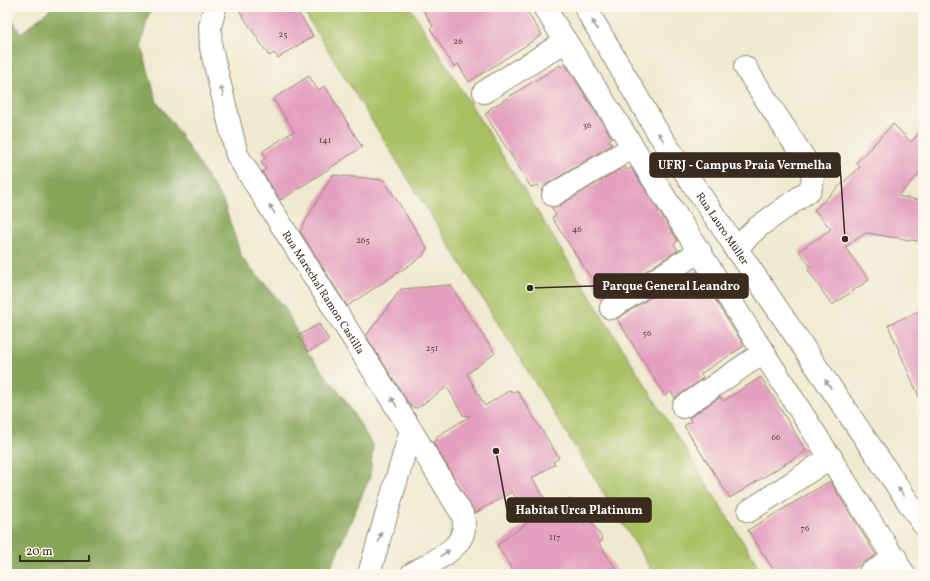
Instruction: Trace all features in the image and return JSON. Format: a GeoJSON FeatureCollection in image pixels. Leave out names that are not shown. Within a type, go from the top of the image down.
{"type":"FeatureCollection","features":[{"type":"Feature","properties":{"kind":"street","name":"Rua Marechal Ramon Castilla"},"geometry":{"type":"LineString","coordinates":[[215,7],[210,27],[211,48],[237,155],[411,430],[462,514],[465,529],[459,543],[412,574]]}},
{"type":"Feature","properties":{"kind":"street"},"geometry":{"type":"LineString","coordinates":[[544,7],[900,566],[870,574]]}},
{"type":"Feature","properties":{"kind":"street","name":"Rua Lauro Müller"},"geometry":{"type":"LineString","coordinates":[[585,7],[656,131],[923,524]]}},
{"type":"Feature","properties":{"kind":"street"},"geometry":{"type":"LineString","coordinates":[[484,92],[566,42]]}},
{"type":"Feature","properties":{"kind":"street"},"geometry":{"type":"LineString","coordinates":[[736,249],[758,226],[810,190],[813,179],[811,169],[745,67]]}},
{"type":"Feature","properties":{"kind":"street"},"geometry":{"type":"LineString","coordinates":[[553,195],[633,147]]}},
{"type":"Feature","properties":{"kind":"street"},"geometry":{"type":"LineString","coordinates":[[611,308],[700,251]]}},
{"type":"Feature","properties":{"kind":"street"},"geometry":{"type":"LineString","coordinates":[[683,407],[764,352]]}},
{"type":"Feature","properties":{"kind":"street"},"geometry":{"type":"LineString","coordinates":[[370,574],[411,430]]}},
{"type":"Feature","properties":{"kind":"street"},"geometry":{"type":"LineString","coordinates":[[749,511],[831,457]]}},
{"type":"Feature","properties":{"kind":"green space"},"geometry":{"type":"Polygon","coordinates":[[[7,7],[20,34],[53,7],[155,7],[148,16],[141,45],[157,102],[174,125],[223,201],[242,258],[284,306],[307,352],[344,398],[373,446],[370,477],[328,574],[7,574],[7,7]]]}},
{"type":"Feature","properties":{"kind":"green space"},"geometry":{"type":"Polygon","coordinates":[[[301,7],[410,7],[763,574],[643,574],[651,569],[301,7]]]}},
{"type":"Feature","properties":{"kind":"building"},"geometry":{"type":"Polygon","coordinates":[[[237,7],[295,7],[313,36],[278,58],[274,53],[269,56],[237,7]]]}},
{"type":"Feature","properties":{"kind":"building"},"geometry":{"type":"Polygon","coordinates":[[[421,7],[524,7],[542,35],[469,82],[458,64],[454,67],[430,28],[433,26],[421,7]]]}},
{"type":"Feature","properties":{"kind":"building"},"geometry":{"type":"Polygon","coordinates":[[[565,64],[612,138],[609,140],[612,145],[547,184],[542,191],[538,185],[531,187],[485,114],[489,112],[488,110],[560,65],[561,67],[565,64]]]}},
{"type":"Feature","properties":{"kind":"building"},"geometry":{"type":"Polygon","coordinates":[[[309,76],[318,90],[325,86],[362,147],[281,200],[262,172],[266,169],[261,161],[266,157],[262,152],[294,131],[273,99],[309,76]]]}},
{"type":"Feature","properties":{"kind":"building"},"geometry":{"type":"Polygon","coordinates":[[[893,124],[911,142],[923,129],[923,170],[898,196],[923,201],[923,242],[866,233],[845,247],[869,280],[832,305],[808,270],[811,267],[799,251],[831,229],[814,210],[860,167],[856,163],[893,124]]]}},
{"type":"Feature","properties":{"kind":"building"},"geometry":{"type":"Polygon","coordinates":[[[625,166],[627,170],[631,168],[678,241],[674,244],[678,250],[604,298],[552,218],[556,215],[551,207],[559,206],[625,166]]]}},
{"type":"Feature","properties":{"kind":"building"},"geometry":{"type":"Polygon","coordinates":[[[332,175],[384,180],[427,248],[423,256],[347,306],[300,231],[332,175]]]}},
{"type":"Feature","properties":{"kind":"building"},"geometry":{"type":"Polygon","coordinates":[[[697,271],[744,346],[700,374],[703,378],[675,398],[671,392],[665,396],[617,319],[690,272],[692,274],[697,271]]]}},
{"type":"Feature","properties":{"kind":"building"},"geometry":{"type":"Polygon","coordinates":[[[451,285],[465,309],[495,353],[467,374],[485,406],[510,390],[512,393],[517,390],[559,458],[553,462],[555,464],[532,478],[551,508],[553,507],[554,509],[570,499],[586,526],[592,522],[603,540],[599,543],[619,574],[515,574],[497,545],[531,520],[512,492],[475,513],[433,442],[438,439],[436,437],[470,416],[463,415],[447,387],[417,408],[411,407],[366,336],[401,289],[451,285]]]}},
{"type":"Feature","properties":{"kind":"building"},"geometry":{"type":"Polygon","coordinates":[[[923,309],[923,406],[888,325],[923,309]]]}},
{"type":"Feature","properties":{"kind":"building"},"geometry":{"type":"Polygon","coordinates":[[[319,324],[329,340],[308,352],[298,336],[319,324]]]}},
{"type":"Feature","properties":{"kind":"building"},"geometry":{"type":"Polygon","coordinates":[[[761,377],[806,451],[730,498],[684,426],[691,421],[689,418],[720,397],[723,401],[761,377]]]}},
{"type":"Feature","properties":{"kind":"building"},"geometry":{"type":"Polygon","coordinates":[[[830,481],[876,555],[845,574],[776,574],[748,530],[830,481]]]}},
{"type":"Feature","properties":{"kind":"place","name":"UFRJ - Campus Praia Vermelha"},"geometry":{"type":"Point","coordinates":[845,239]}},
{"type":"Feature","properties":{"kind":"place","name":"Parque General Leandro"},"geometry":{"type":"Point","coordinates":[530,288]}},
{"type":"Feature","properties":{"kind":"place","name":"Habitat Urca Platinum"},"geometry":{"type":"Point","coordinates":[496,451]}}]}
